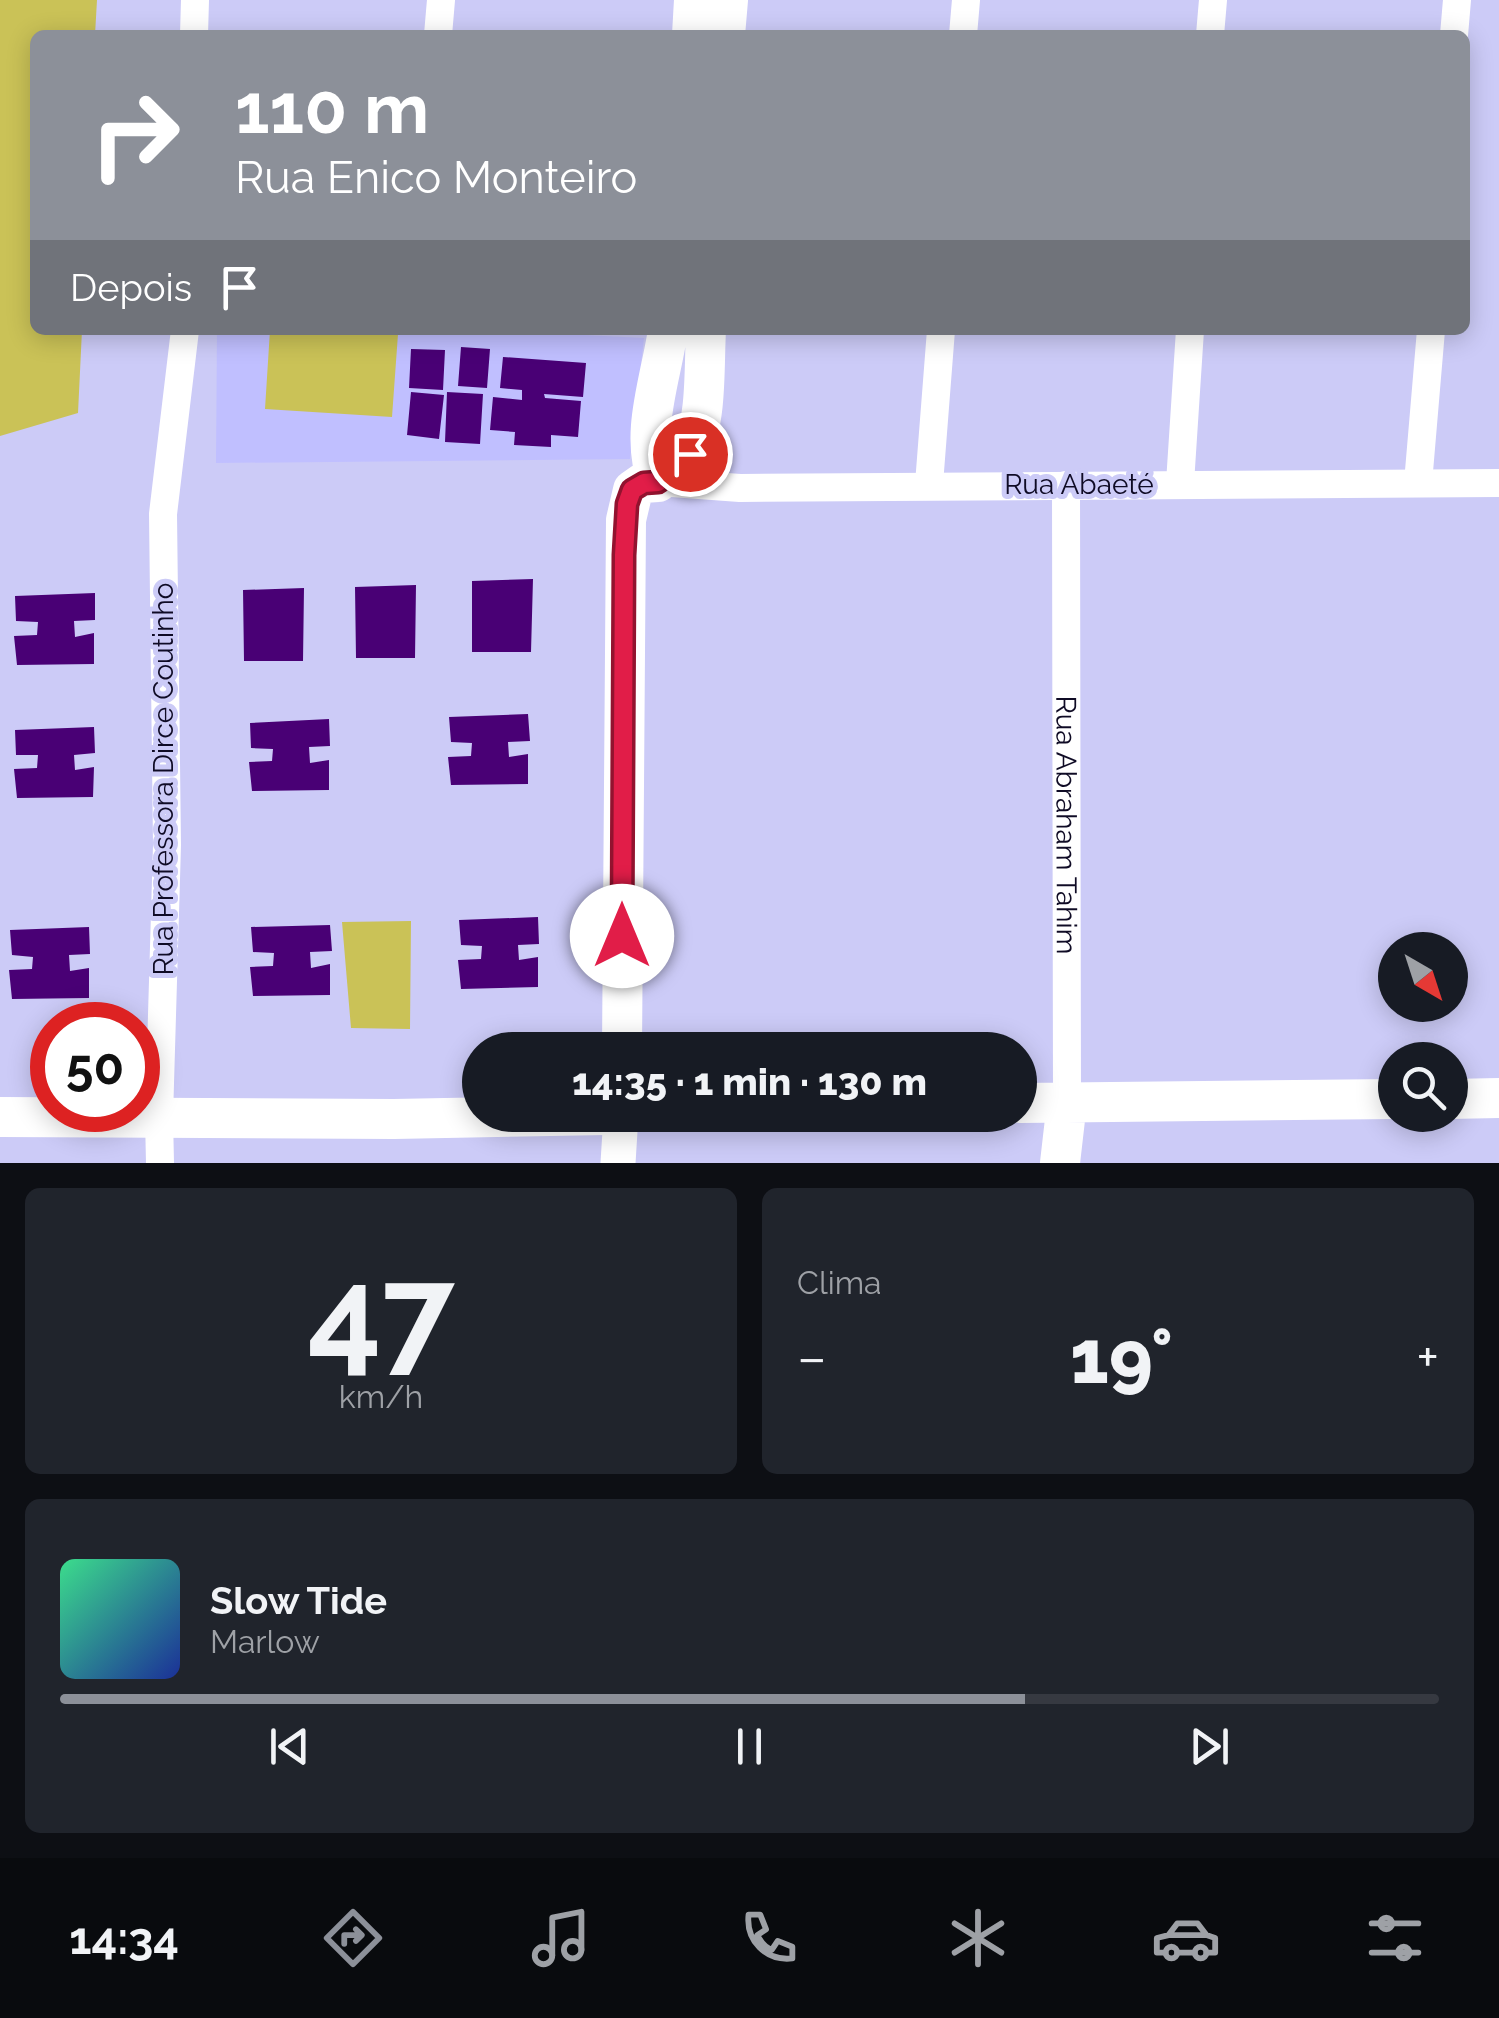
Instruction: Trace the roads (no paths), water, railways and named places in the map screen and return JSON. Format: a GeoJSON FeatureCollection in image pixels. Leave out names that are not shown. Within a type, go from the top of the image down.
{"type":"FeatureCollection","features":[{"type":"Feature","properties":{"kind":"main road"},"geometry":{"type":"LineString","coordinates":[[692,30],[694,0]]}},
{"type":"Feature","properties":{"kind":"main road"},"geometry":{"type":"LineString","coordinates":[[725,30],[728,0]]}},
{"type":"Feature","properties":{"kind":"main road"},"geometry":{"type":"LineString","coordinates":[[622,1032],[626,520],[632,490],[644,483],[655,467],[690,454],[699,424],[706,335]]}},
{"type":"Feature","properties":{"kind":"main road"},"geometry":{"type":"LineString","coordinates":[[655,467],[652,412],[666,348],[703,370]]}},
{"type":"Feature","properties":{"kind":"main road"},"geometry":{"type":"LineString","coordinates":[[1468,1098],[1499,1098]]}},
{"type":"Feature","properties":{"kind":"main road"},"geometry":{"type":"LineString","coordinates":[[1037,1103],[1378,1099]]}},
{"type":"Feature","properties":{"kind":"main road","name":"Rua Abraham Tahim"},"geometry":{"type":"LineString","coordinates":[[1060,1163],[1067,1102]]}},
{"type":"Feature","properties":{"kind":"main road"},"geometry":{"type":"LineString","coordinates":[[0,1117],[30,1117]]}},
{"type":"Feature","properties":{"kind":"main road"},"geometry":{"type":"LineString","coordinates":[[160,1117],[462,1118]]}},
{"type":"Feature","properties":{"kind":"street"},"geometry":{"type":"LineString","coordinates":[[194,30],[195,0]]}},
{"type":"Feature","properties":{"kind":"street"},"geometry":{"type":"LineString","coordinates":[[438,30],[441,0]]}},
{"type":"Feature","properties":{"kind":"street"},"geometry":{"type":"LineString","coordinates":[[963,30],[966,0]]}},
{"type":"Feature","properties":{"kind":"street"},"geometry":{"type":"LineString","coordinates":[[1210,30],[1213,0]]}},
{"type":"Feature","properties":{"kind":"street"},"geometry":{"type":"LineString","coordinates":[[1454,30],[1457,0]]}},
{"type":"Feature","properties":{"kind":"street","name":"Rua Professora Dirce Coutinho"},"geometry":{"type":"LineString","coordinates":[[160,1057],[167,846],[163,514],[183,335]]}},
{"type":"Feature","properties":{"kind":"street"},"geometry":{"type":"LineString","coordinates":[[929,484],[941,335]]}},
{"type":"Feature","properties":{"kind":"street"},"geometry":{"type":"LineString","coordinates":[[1180,483],[1190,335]]}},
{"type":"Feature","properties":{"kind":"street"},"geometry":{"type":"LineString","coordinates":[[1418,483],[1430,335]]}},
{"type":"Feature","properties":{"kind":"street","name":"Rua Abaeté"},"geometry":{"type":"LineString","coordinates":[[655,467],[740,488],[1499,483]]}},
{"type":"Feature","properties":{"kind":"street","name":"Rua Abraham Tahim"},"geometry":{"type":"LineString","coordinates":[[1066,485],[1067,1102]]}},
{"type":"Feature","properties":{"kind":"street","name":"Rua Professora Dirce Coutinho"},"geometry":{"type":"LineString","coordinates":[[159,1132],[160,1163]]}},
{"type":"Feature","properties":{"kind":"street"},"geometry":{"type":"LineString","coordinates":[[618,1163],[620,1132]]}}]}
